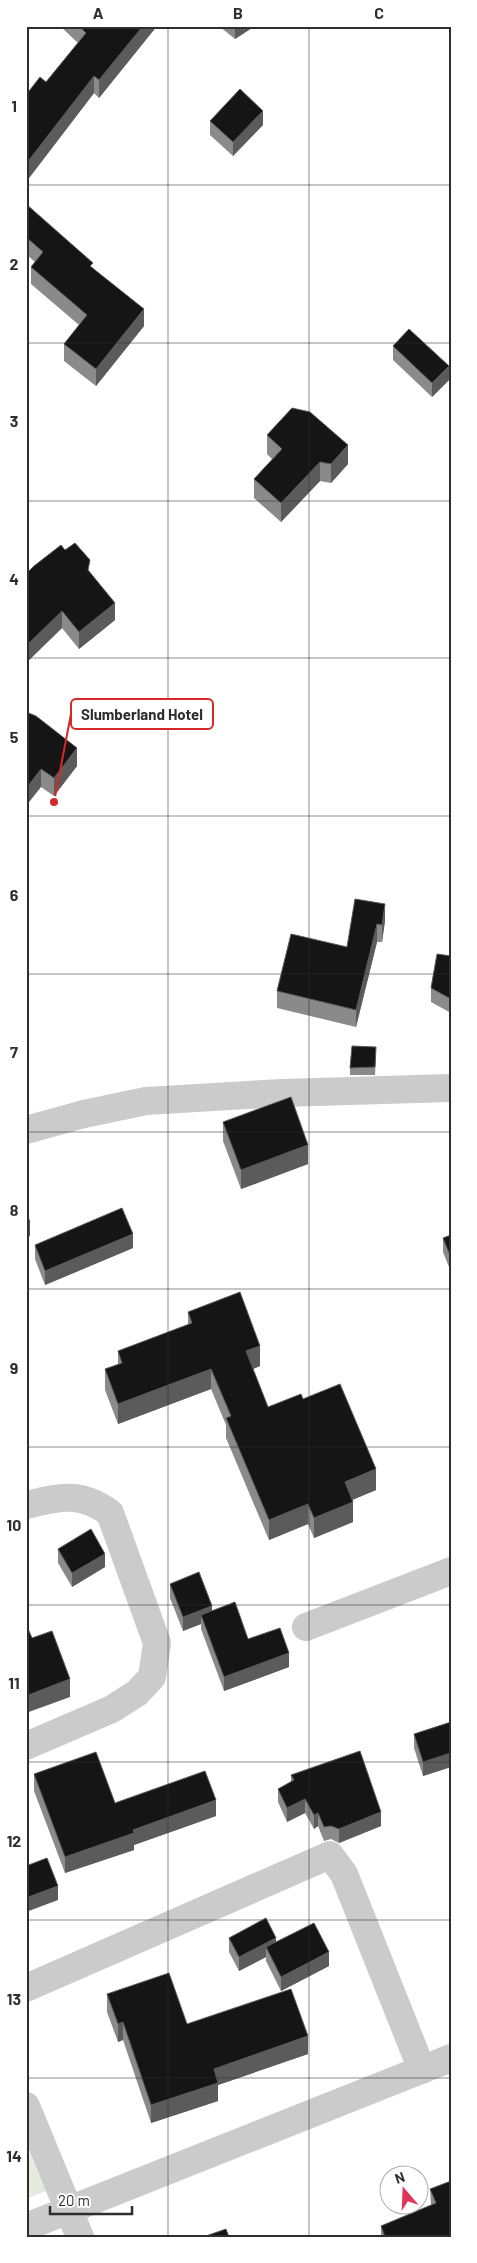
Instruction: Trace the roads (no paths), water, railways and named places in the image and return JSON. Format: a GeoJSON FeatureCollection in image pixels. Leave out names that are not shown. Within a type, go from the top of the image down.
{"type":"FeatureCollection","features":[{"type":"Feature","properties":{"kind":"street"},"geometry":{"type":"LineString","coordinates":[[26,1130],[84,1114],[146,1101],[282,1093],[451,1088]]}},
{"type":"Feature","properties":{"kind":"street"},"geometry":{"type":"LineString","coordinates":[[26,1505],[63,1496],[96,1502],[110,1513],[157,1643],[152,1677],[137,1693],[112,1709],[26,1746]]}},
{"type":"Feature","properties":{"kind":"street"},"geometry":{"type":"LineString","coordinates":[[306,1627],[451,1571]]}},
{"type":"Feature","properties":{"kind":"street"},"geometry":{"type":"LineString","coordinates":[[26,1988],[330,1856],[344,1874],[422,2070]]}},
{"type":"Feature","properties":{"kind":"street"},"geometry":{"type":"LineString","coordinates":[[26,2227],[451,2058]]}},
{"type":"Feature","properties":{"kind":"street"},"geometry":{"type":"LineString","coordinates":[[26,2106],[80,2237]]}},
{"type":"Feature","properties":{"kind":"place","name":"Slumberland Hotel"},"geometry":{"type":"Point","coordinates":[54,802]}}]}
